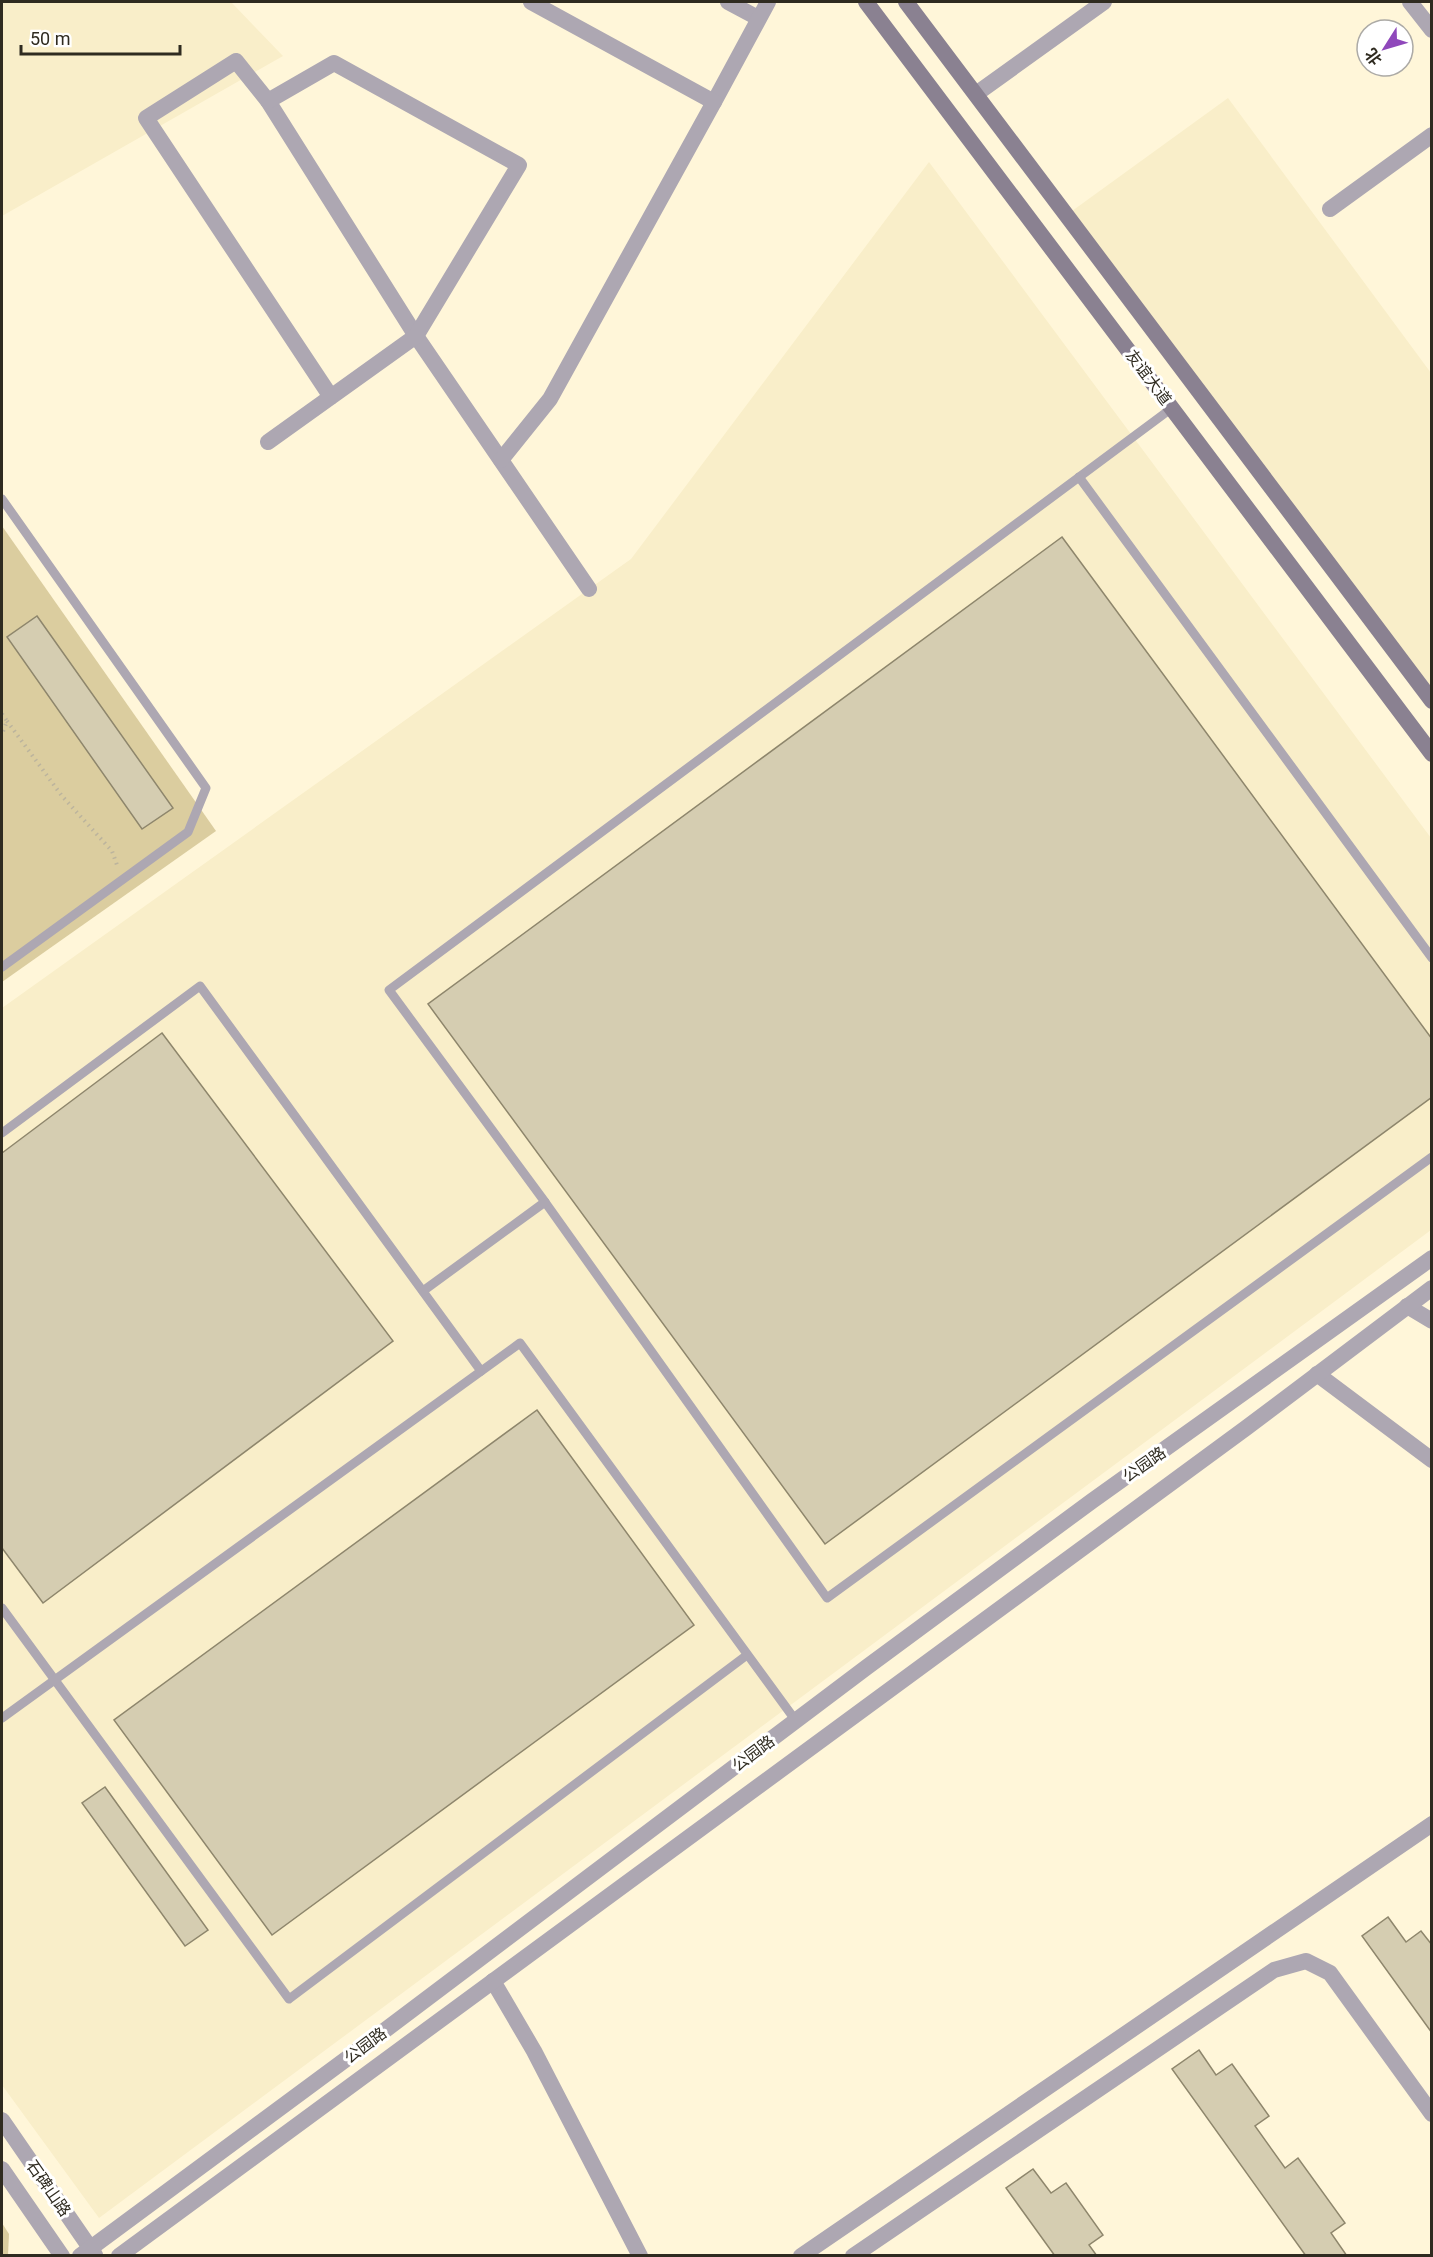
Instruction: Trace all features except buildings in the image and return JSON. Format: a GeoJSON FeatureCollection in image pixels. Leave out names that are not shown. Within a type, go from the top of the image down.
{"type":"FeatureCollection","features":[{"type":"Feature","properties":{"kind":"main road","name":"友谊大道"},"geometry":{"type":"LineString","coordinates":[[866,2],[1431,754]]}},
{"type":"Feature","properties":{"kind":"main road","name":"友谊大道"},"geometry":{"type":"LineString","coordinates":[[906,2],[1431,701]]}},
{"type":"Feature","properties":{"kind":"street"},"geometry":{"type":"LineString","coordinates":[[531,2],[714,102]]}},
{"type":"Feature","properties":{"kind":"street"},"geometry":{"type":"LineString","coordinates":[[728,2],[758,18]]}},
{"type":"Feature","properties":{"kind":"street"},"geometry":{"type":"LineString","coordinates":[[501,460],[550,399],[768,2]]}},
{"type":"Feature","properties":{"kind":"street"},"geometry":{"type":"LineString","coordinates":[[976,94],[1104,2]]}},
{"type":"Feature","properties":{"kind":"street"},"geometry":{"type":"LineString","coordinates":[[1410,2],[1431,30]]}},
{"type":"Feature","properties":{"kind":"street"},"geometry":{"type":"LineString","coordinates":[[331,397],[146,118],[236,61],[268,101],[416,336],[589,589]]}},
{"type":"Feature","properties":{"kind":"street"},"geometry":{"type":"LineString","coordinates":[[268,101],[334,63],[519,165],[416,336],[268,442]]}},
{"type":"Feature","properties":{"kind":"street"},"geometry":{"type":"LineString","coordinates":[[1330,209],[1431,135]]}},
{"type":"Feature","properties":{"kind":"street","name":"公园路"},"geometry":{"type":"LineString","coordinates":[[89,2253],[1092,1501],[1431,1258]]}},
{"type":"Feature","properties":{"kind":"street"},"geometry":{"type":"LineString","coordinates":[[119,2256],[1431,1288]]}},
{"type":"Feature","properties":{"kind":"street"},"geometry":{"type":"LineString","coordinates":[[1407,1306],[1431,1321]]}},
{"type":"Feature","properties":{"kind":"street"},"geometry":{"type":"LineString","coordinates":[[1317,1374],[1431,1460]]}},
{"type":"Feature","properties":{"kind":"street"},"geometry":{"type":"LineString","coordinates":[[801,2256],[1431,1824]]}},
{"type":"Feature","properties":{"kind":"street"},"geometry":{"type":"LineString","coordinates":[[853,2256],[1274,1970],[1306,1961],[1330,1973],[1431,2114]]}},
{"type":"Feature","properties":{"kind":"street"},"geometry":{"type":"LineString","coordinates":[[493,1981],[534,2050],[640,2256]]}},
{"type":"Feature","properties":{"kind":"street","name":"石碑山路"},"geometry":{"type":"LineString","coordinates":[[2,2120],[89,2253]]}},
{"type":"Feature","properties":{"kind":"street"},"geometry":{"type":"LineString","coordinates":[[2,2169],[62,2256]]}},
{"type":"Feature","properties":{"kind":"lane"},"geometry":{"type":"LineString","coordinates":[[1172,408],[389,990],[545,1202],[827,1598],[1431,1157]]}},
{"type":"Feature","properties":{"kind":"lane"},"geometry":{"type":"LineString","coordinates":[[1079,477],[1431,958]]}},
{"type":"Feature","properties":{"kind":"lane"},"geometry":{"type":"LineString","coordinates":[[2,499],[206,788],[188,832],[2,967]]}},
{"type":"Feature","properties":{"kind":"lane"},"geometry":{"type":"LineString","coordinates":[[2,1133],[200,986],[481,1371]]}},
{"type":"Feature","properties":{"kind":"lane"},"geometry":{"type":"LineString","coordinates":[[423,1291],[545,1202]]}},
{"type":"Feature","properties":{"kind":"lane"},"geometry":{"type":"LineString","coordinates":[[2,1718],[520,1343],[796,1721]]}},
{"type":"Feature","properties":{"kind":"lane"},"geometry":{"type":"LineString","coordinates":[[2,1608],[289,1999],[747,1654]]}},
{"type":"Feature","properties":{"kind":"path"},"geometry":{"type":"LineString","coordinates":[[2,714],[62,796],[112,851],[117,867]]}},
{"type":"Feature","properties":{"kind":"path"},"geometry":{"type":"LineString","coordinates":[[2,734],[7,721]]}},
{"type":"Feature","properties":{"kind":"shaded area"},"geometry":{"type":"Polygon","coordinates":[[[2,2],[231,2],[283,56],[2,216],[2,2]]]}},
{"type":"Feature","properties":{"kind":"shaded area"},"geometry":{"type":"Polygon","coordinates":[[[1228,98],[1431,373],[1431,690],[1072,211],[1228,98]]]}},
{"type":"Feature","properties":{"kind":"shaded area"},"geometry":{"type":"Polygon","coordinates":[[[929,162],[1431,838],[1431,1230],[99,2218],[2,2085],[2,1008],[631,559],[929,162]]]}},
{"type":"Feature","properties":{"kind":"shaded area"},"geometry":{"type":"Polygon","coordinates":[[[2,526],[216,831],[2,982],[2,526]]]}},
{"type":"Feature","properties":{"kind":"shaded area"},"geometry":{"type":"Polygon","coordinates":[[[2,2223],[9,2234],[8,2255],[2,2255],[2,2223]]]}}]}
